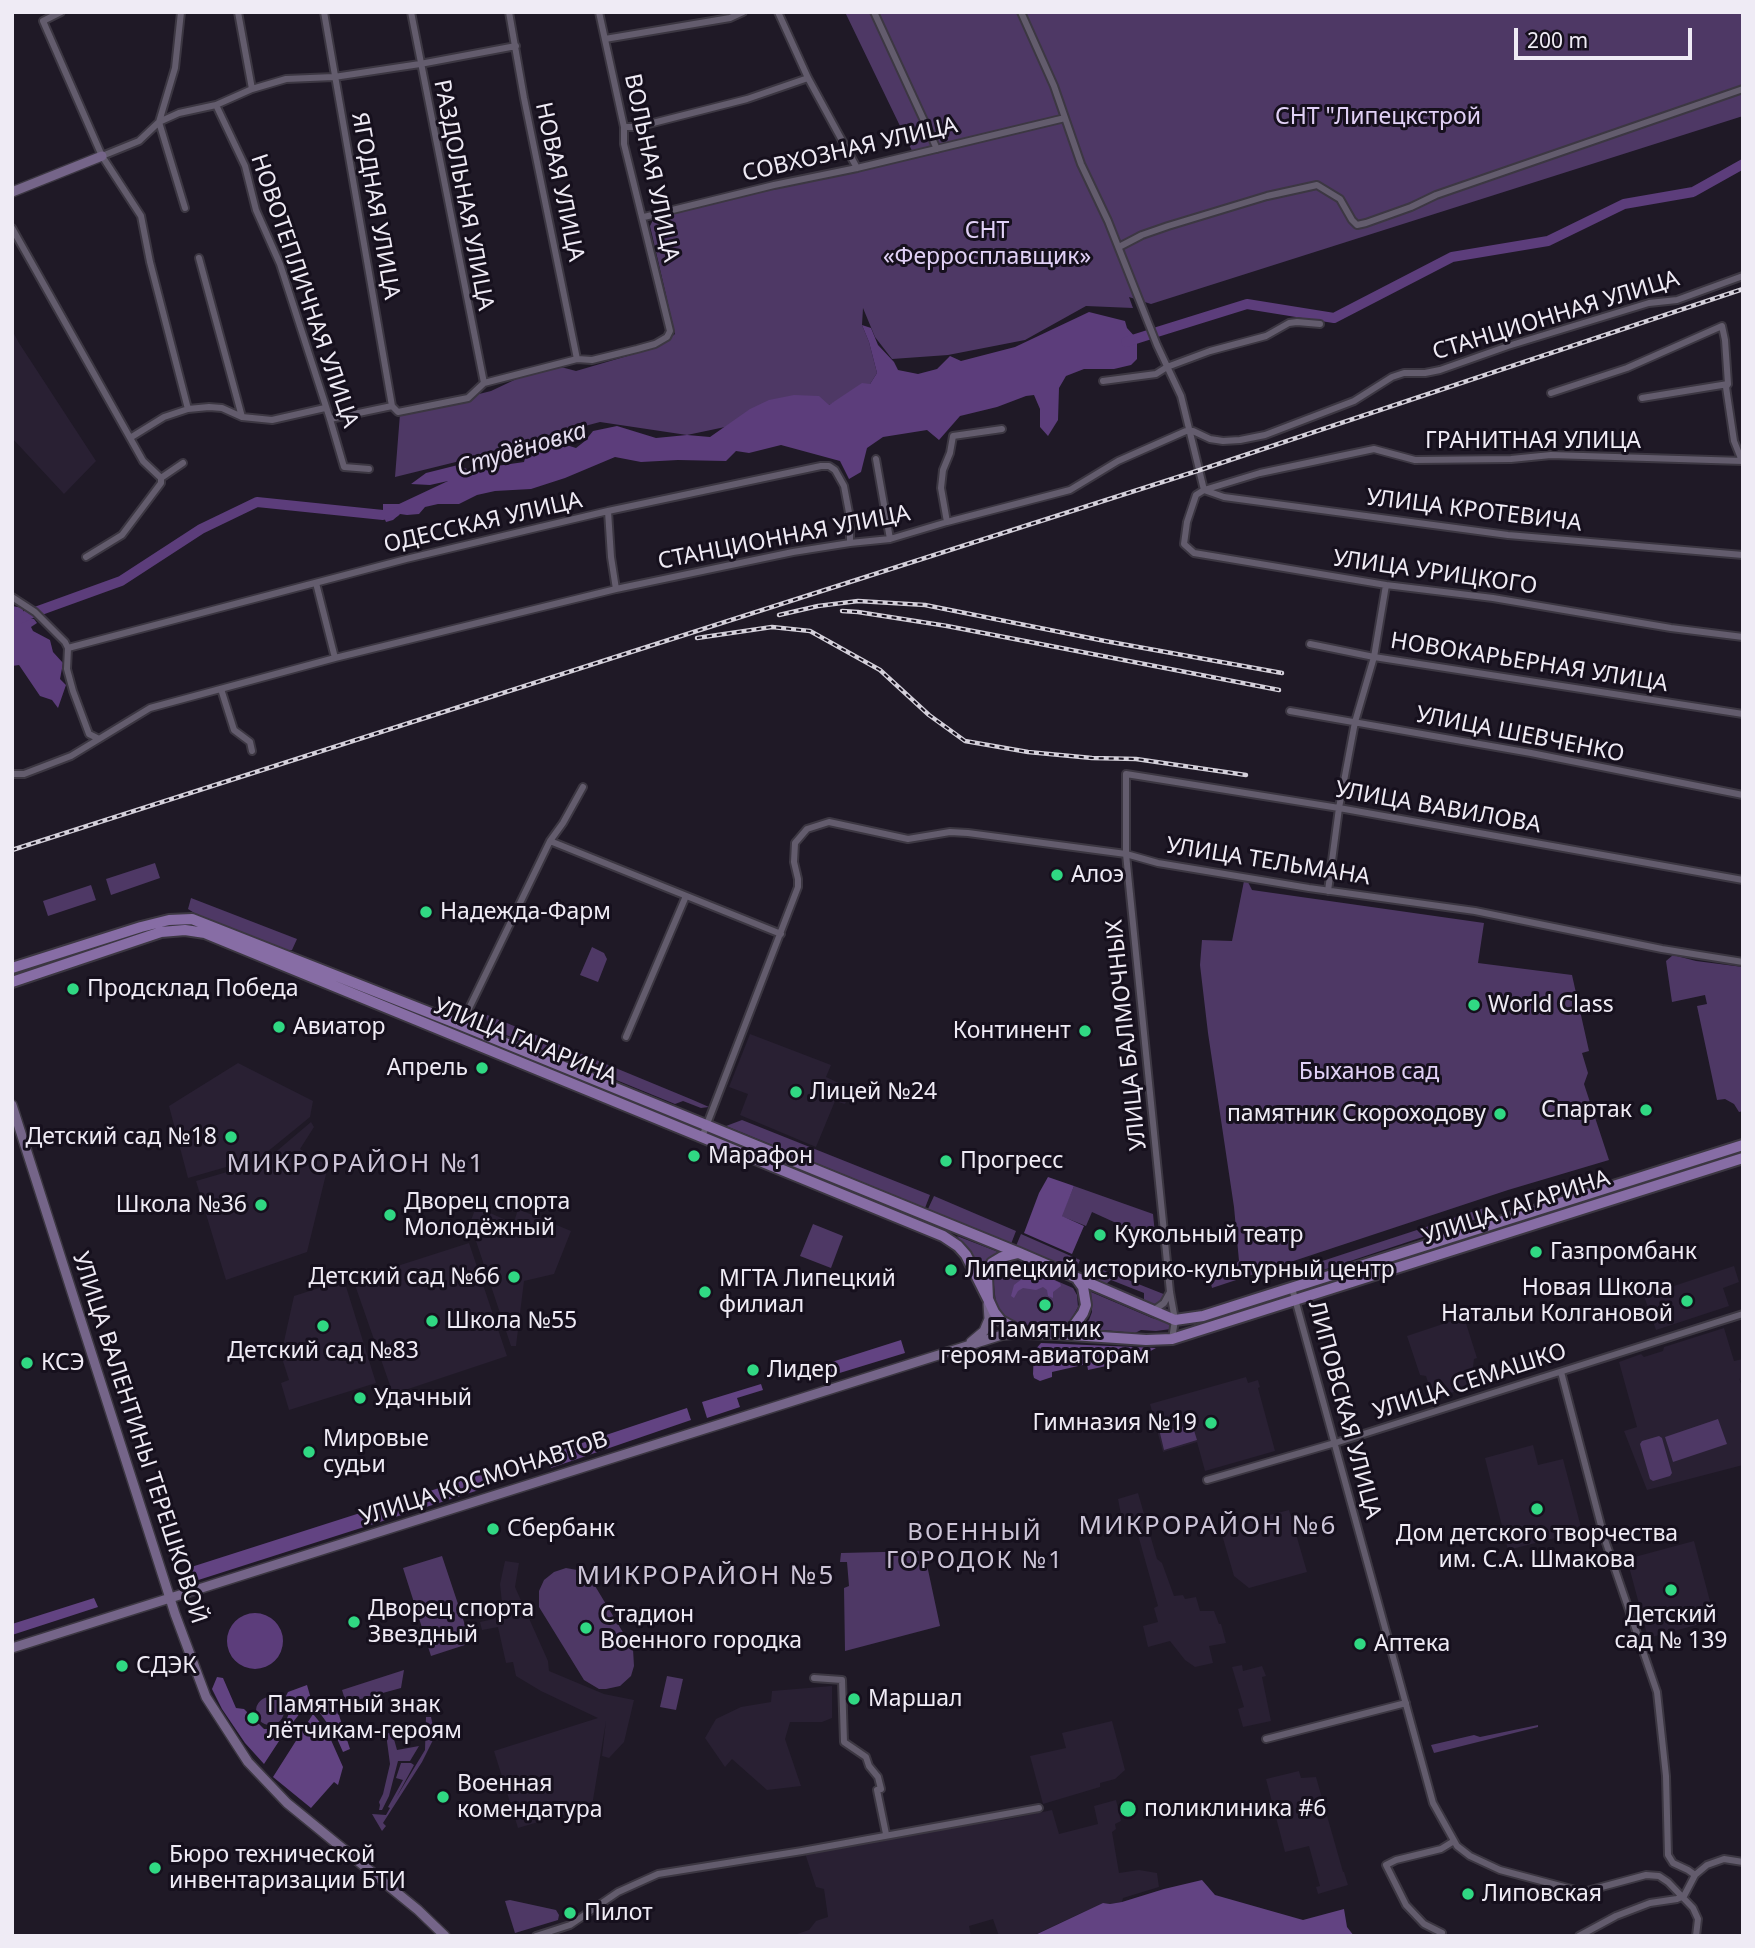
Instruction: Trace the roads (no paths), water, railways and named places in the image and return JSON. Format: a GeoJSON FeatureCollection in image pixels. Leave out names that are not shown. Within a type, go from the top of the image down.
{"type":"FeatureCollection","features":[{"type":"Feature","properties":{"kind":"main road"},"geometry":{"type":"LineString","coordinates":[[12,192],[102,156]]}},
{"type":"Feature","properties":{"kind":"main road","name":"УЛИЦА ГАГАРИНА"},"geometry":{"type":"LineString","coordinates":[[12,968],[141,927],[169,920],[192,919],[702,1137],[943,1236],[966,1255],[988,1300]]}},
{"type":"Feature","properties":{"kind":"main road","name":"УЛИЦА ГАГАРИНА"},"geometry":{"type":"LineString","coordinates":[[12,982],[161,932],[185,930],[205,933],[461,1025],[1019,1253]]}},
{"type":"Feature","properties":{"kind":"main road","name":"УЛИЦА ВАЛЕНТИНЫ ТЕРЕШКОВОЙ"},"geometry":{"type":"LineString","coordinates":[[12,1105],[170,1598],[206,1697],[248,1762],[287,1803],[418,1910],[445,1936]]}},
{"type":"Feature","properties":{"kind":"main road","name":"УЛИЦА ГАГАРИНА"},"geometry":{"type":"LineString","coordinates":[[1175,1320],[1203,1316],[1743,1145]]}},
{"type":"Feature","properties":{"kind":"main road","name":"УЛИЦА ГАГАРИНА"},"geometry":{"type":"LineString","coordinates":[[1057,1334],[1146,1340],[1172,1339],[1743,1158]]}},
{"type":"Feature","properties":{"kind":"main road"},"geometry":{"type":"LineString","coordinates":[[1452,1237],[1447,1240],[1447,1245],[1450,1250],[1456,1250]]}},
{"type":"Feature","properties":{"kind":"main road"},"geometry":{"type":"LineString","coordinates":[[967,1346],[984,1331],[989,1319],[987,1276],[992,1263],[1002,1257],[1019,1253],[1175,1320]]}},
{"type":"Feature","properties":{"kind":"main road"},"geometry":{"type":"LineString","coordinates":[[988,1300],[1001,1321],[1016,1329],[1025,1333],[1057,1334],[1073,1327],[1083,1313],[1085,1296],[1078,1280]]}},
{"type":"Feature","properties":{"kind":"main road","name":"УЛИЦА КОСМОНАВТОВ"},"geometry":{"type":"LineString","coordinates":[[12,1648],[1002,1335],[1025,1333]]}},
{"type":"Feature","properties":{"kind":"street"},"geometry":{"type":"LineString","coordinates":[[61,12],[43,21],[102,156],[141,216],[150,262],[188,409]]}},
{"type":"Feature","properties":{"kind":"street"},"geometry":{"type":"LineString","coordinates":[[181,12],[175,68],[159,121],[185,208]]}},
{"type":"Feature","properties":{"kind":"street"},"geometry":{"type":"LineString","coordinates":[[238,12],[253,89]]}},
{"type":"Feature","properties":{"kind":"street","name":"ЯГОДНАЯ УЛИЦА"},"geometry":{"type":"LineString","coordinates":[[324,12],[392,406]]}},
{"type":"Feature","properties":{"kind":"street","name":"РАЗДОЛЬНАЯ УЛИЦА"},"geometry":{"type":"LineString","coordinates":[[411,12],[484,383]]}},
{"type":"Feature","properties":{"kind":"street","name":"НОВАЯ УЛИЦА"},"geometry":{"type":"LineString","coordinates":[[509,12],[578,359]]}},
{"type":"Feature","properties":{"kind":"street","name":"ВОЛЬНАЯ УЛИЦА"},"geometry":{"type":"LineString","coordinates":[[578,359],[592,360],[655,344],[667,337],[670,331],[624,144],[624,127],[599,12]]}},
{"type":"Feature","properties":{"kind":"street"},"geometry":{"type":"LineString","coordinates":[[605,39],[730,18],[743,12]]}},
{"type":"Feature","properties":{"kind":"street"},"geometry":{"type":"LineString","coordinates":[[778,12],[808,78],[857,168]]}},
{"type":"Feature","properties":{"kind":"street"},"geometry":{"type":"LineString","coordinates":[[874,12],[937,149]]}},
{"type":"Feature","properties":{"kind":"street"},"geometry":{"type":"LineString","coordinates":[[1021,12],[1054,86],[1082,164],[1119,247],[1157,345],[1181,396],[1204,490]]}},
{"type":"Feature","properties":{"kind":"street"},"geometry":{"type":"LineString","coordinates":[[102,156],[139,141],[159,121],[179,113],[216,105],[253,89],[286,79],[334,77],[516,46]]}},
{"type":"Feature","properties":{"kind":"street"},"geometry":{"type":"LineString","coordinates":[[624,127],[637,127],[747,99],[808,78]]}},
{"type":"Feature","properties":{"kind":"street"},"geometry":{"type":"LineString","coordinates":[[1119,247],[1168,226],[1268,196],[1317,185],[1340,199],[1357,225],[1366,223],[1436,195],[1743,89]]}},
{"type":"Feature","properties":{"kind":"street","name":"НОВОТЕПЛИЧНАЯ УЛИЦА"},"geometry":{"type":"LineString","coordinates":[[216,105],[245,166],[256,210],[280,264],[344,467],[369,469]]}},
{"type":"Feature","properties":{"kind":"street","name":"СОВХОЗНАЯ УЛИЦА"},"geometry":{"type":"LineString","coordinates":[[643,218],[1065,118]]}},
{"type":"Feature","properties":{"kind":"street"},"geometry":{"type":"LineString","coordinates":[[12,228],[142,461],[162,478]]}},
{"type":"Feature","properties":{"kind":"street"},"geometry":{"type":"LineString","coordinates":[[199,258],[242,417]]}},
{"type":"Feature","properties":{"kind":"street","name":"СТАНЦИОННАЯ УЛИЦА"},"geometry":{"type":"LineString","coordinates":[[12,774],[24,774],[71,756],[150,708],[335,658],[616,589],[772,556],[890,539],[1070,490],[1118,461],[1190,430],[1210,439],[1223,441],[1265,435],[1354,401],[1392,377],[1404,373],[1440,370],[1649,303],[1677,300],[1743,276]]}},
{"type":"Feature","properties":{"kind":"street"},"geometry":{"type":"LineString","coordinates":[[1103,381],[1156,374],[1167,367],[1210,351],[1266,336],[1289,323],[1320,324]]}},
{"type":"Feature","properties":{"kind":"street"},"geometry":{"type":"LineString","coordinates":[[1551,393],[1627,368],[1722,326],[1728,384],[1726,387],[1734,441],[1742,461]]}},
{"type":"Feature","properties":{"kind":"street"},"geometry":{"type":"LineString","coordinates":[[330,419],[392,406],[398,412],[468,398],[484,383],[578,359]]}},
{"type":"Feature","properties":{"kind":"street"},"geometry":{"type":"LineString","coordinates":[[1642,398],[1728,384]]}},
{"type":"Feature","properties":{"kind":"street"},"geometry":{"type":"LineString","coordinates":[[130,438],[164,417],[188,409],[222,408],[242,417],[272,420],[325,408]]}},
{"type":"Feature","properties":{"kind":"street"},"geometry":{"type":"LineString","coordinates":[[947,522],[941,488],[953,436],[1002,429]]}},
{"type":"Feature","properties":{"kind":"street","name":"ГРАНИТНАЯ УЛИЦА"},"geometry":{"type":"LineString","coordinates":[[1204,490],[1260,473],[1374,449],[1415,460],[1511,459],[1550,455],[1742,461]]}},
{"type":"Feature","properties":{"kind":"street"},"geometry":{"type":"LineString","coordinates":[[876,459],[890,539]]}},
{"type":"Feature","properties":{"kind":"street"},"geometry":{"type":"LineString","coordinates":[[86,556],[122,535],[162,483],[162,478],[183,463]]}},
{"type":"Feature","properties":{"kind":"street","name":"ОДЕССКАЯ УЛИЦА"},"geometry":{"type":"LineString","coordinates":[[68,648],[406,559],[608,511],[821,466],[829,466],[835,470],[844,486],[850,518],[850,543]]}},
{"type":"Feature","properties":{"kind":"street","name":"УЛИЦА КРОТЕВИЧА"},"geometry":{"type":"LineString","coordinates":[[1204,490],[1224,497],[1508,535],[1743,555]]}},
{"type":"Feature","properties":{"kind":"street","name":"УЛИЦА УРИЦКОГО"},"geometry":{"type":"LineString","coordinates":[[1204,490],[1196,495],[1184,544],[1194,552],[1387,585],[1493,598],[1671,628],[1743,637]]}},
{"type":"Feature","properties":{"kind":"street"},"geometry":{"type":"LineString","coordinates":[[608,511],[616,589]]}},
{"type":"Feature","properties":{"kind":"street"},"geometry":{"type":"LineString","coordinates":[[316,583],[335,658]]}},
{"type":"Feature","properties":{"kind":"street"},"geometry":{"type":"LineString","coordinates":[[1328,891],[1339,808],[1355,722],[1374,657],[1387,585]]}},
{"type":"Feature","properties":{"kind":"street"},"geometry":{"type":"LineString","coordinates":[[12,597],[43,620],[68,648],[67,669],[73,691],[89,734],[99,740]]}},
{"type":"Feature","properties":{"kind":"street","name":"НОВОКАРЬЕРНАЯ УЛИЦА"},"geometry":{"type":"LineString","coordinates":[[1310,644],[1374,657],[1743,714]]}},
{"type":"Feature","properties":{"kind":"street"},"geometry":{"type":"LineString","coordinates":[[221,689],[234,730],[250,742],[251,751]]}},
{"type":"Feature","properties":{"kind":"street","name":"УЛИЦА ШЕВЧЕНКО"},"geometry":{"type":"LineString","coordinates":[[1290,711],[1531,753],[1743,795]]}},
{"type":"Feature","properties":{"kind":"street","name":"УЛИЦА ВАВИЛОВА"},"geometry":{"type":"LineString","coordinates":[[1126,774],[1339,808],[1743,880]]}},
{"type":"Feature","properties":{"kind":"street","name":"УЛИЦА БАЛМОЧНЫХ"},"geometry":{"type":"LineString","coordinates":[[1126,774],[1126,855],[1175,1320],[1172,1339]]}},
{"type":"Feature","properties":{"kind":"street"},"geometry":{"type":"LineString","coordinates":[[461,1025],[550,841],[583,787]]}},
{"type":"Feature","properties":{"kind":"street","name":"УЛИЦА ТЕЛЬМАНА"},"geometry":{"type":"LineString","coordinates":[[781,934],[798,887],[794,862],[795,843],[807,829],[829,822],[908,839],[950,832],[968,833],[1126,855],[1158,863],[1328,891],[1475,911],[1662,949],[1743,962]]}},
{"type":"Feature","properties":{"kind":"street"},"geometry":{"type":"LineString","coordinates":[[550,841],[781,934],[702,1137]]}},
{"type":"Feature","properties":{"kind":"street"},"geometry":{"type":"LineString","coordinates":[[626,1037],[687,896]]}},
{"type":"Feature","properties":{"kind":"street","name":"ЛИПОВСКАЯ УЛИЦА"},"geometry":{"type":"LineString","coordinates":[[1292,1288],[1433,1803],[1457,1846],[1470,1856],[1500,1870],[1583,1892],[1646,1875],[1659,1876],[1684,1896]]}},
{"type":"Feature","properties":{"kind":"street"},"geometry":{"type":"LineString","coordinates":[[1153,1311],[1164,1303],[1170,1292]]}},
{"type":"Feature","properties":{"kind":"street","name":"УЛИЦА СЕМАШКО"},"geometry":{"type":"LineString","coordinates":[[1207,1480],[1335,1443],[1743,1314]]}},
{"type":"Feature","properties":{"kind":"street"},"geometry":{"type":"LineString","coordinates":[[1561,1372],[1604,1536],[1657,1692],[1666,1776],[1668,1855],[1673,1863],[1695,1875]]}},
{"type":"Feature","properties":{"kind":"street"},"geometry":{"type":"LineString","coordinates":[[814,1678],[842,1680],[844,1742],[866,1757],[878,1777],[881,1789],[877,1790],[886,1834]]}},
{"type":"Feature","properties":{"kind":"street"},"geometry":{"type":"LineString","coordinates":[[1266,1739],[1406,1703]]}},
{"type":"Feature","properties":{"kind":"street"},"geometry":{"type":"LineString","coordinates":[[536,1936],[570,1925],[618,1892],[658,1874],[1039,1808]]}},
{"type":"Feature","properties":{"kind":"street"},"geometry":{"type":"LineString","coordinates":[[1442,1933],[1424,1924],[1406,1905],[1385,1865],[1441,1849],[1454,1841]]}},
{"type":"Feature","properties":{"kind":"street"},"geometry":{"type":"LineString","coordinates":[[1579,1936],[1650,1903],[1684,1896],[1695,1875],[1707,1865],[1724,1859],[1743,1862]]}},
{"type":"Feature","properties":{"kind":"street"},"geometry":{"type":"LineString","coordinates":[[1684,1896],[1698,1919],[1696,1936]]}},
{"type":"Feature","properties":{"kind":"waterway","name":"Студёновка"},"geometry":{"type":"LineString","coordinates":[[1157,332],[1247,304],[1334,318],[1452,257],[1548,241],[1624,204],[1693,192],[1743,164]]}},
{"type":"Feature","properties":{"kind":"waterway","name":"Студёновка"},"geometry":{"type":"LineString","coordinates":[[1126,342],[1148,335]]}},
{"type":"Feature","properties":{"kind":"waterway","name":"Студёновка"},"geometry":{"type":"LineString","coordinates":[[12,623],[121,581],[201,529],[257,502],[383,515],[395,512]]}},
{"type":"Feature","properties":{"kind":"railway"},"geometry":{"type":"LineString","coordinates":[[12,850],[1200,470],[1743,289]]}},
{"type":"Feature","properties":{"kind":"railway"},"geometry":{"type":"LineString","coordinates":[[779,615],[858,601],[925,605],[1282,673]]}},
{"type":"Feature","properties":{"kind":"railway"},"geometry":{"type":"LineString","coordinates":[[842,611],[947,626],[1279,690]]}},
{"type":"Feature","properties":{"kind":"railway"},"geometry":{"type":"LineString","coordinates":[[697,638],[772,627],[810,631],[880,670],[929,715],[965,741],[1028,752],[1136,759],[1246,775]]}},
{"type":"Feature","properties":{"kind":"place","name":"Алоэ"},"geometry":{"type":"Point","coordinates":[1057,875]}},
{"type":"Feature","properties":{"kind":"place","name":"Надежда-Фарм"},"geometry":{"type":"Point","coordinates":[426,912]}},
{"type":"Feature","properties":{"kind":"place","name":"Продсклад Победа"},"geometry":{"type":"Point","coordinates":[73,989]}},
{"type":"Feature","properties":{"kind":"place","name":"World Class"},"geometry":{"type":"Point","coordinates":[1474,1005]}},
{"type":"Feature","properties":{"kind":"place","name":"Авиатор"},"geometry":{"type":"Point","coordinates":[279,1027]}},
{"type":"Feature","properties":{"kind":"place","name":"Континент"},"geometry":{"type":"Point","coordinates":[1085,1031]}},
{"type":"Feature","properties":{"kind":"place","name":"Апрель"},"geometry":{"type":"Point","coordinates":[482,1068]}},
{"type":"Feature","properties":{"kind":"place","name":"Лицей №24"},"geometry":{"type":"Point","coordinates":[796,1092]}},
{"type":"Feature","properties":{"kind":"place","name":"Спартак"},"geometry":{"type":"Point","coordinates":[1646,1110]}},
{"type":"Feature","properties":{"kind":"place","name":"памятник Скороходову"},"geometry":{"type":"Point","coordinates":[1500,1114]}},
{"type":"Feature","properties":{"kind":"place","name":"Детский сад №18"},"geometry":{"type":"Point","coordinates":[231,1137]}},
{"type":"Feature","properties":{"kind":"place","name":"Марафон"},"geometry":{"type":"Point","coordinates":[694,1156]}},
{"type":"Feature","properties":{"kind":"place","name":"Прогресс"},"geometry":{"type":"Point","coordinates":[946,1161]}},
{"type":"Feature","properties":{"kind":"place","name":"Школа №36"},"geometry":{"type":"Point","coordinates":[261,1205]}},
{"type":"Feature","properties":{"kind":"place","name":"Дворец спорта Молодёжный"},"geometry":{"type":"Point","coordinates":[390,1215]}},
{"type":"Feature","properties":{"kind":"place","name":"Кукольный театр"},"geometry":{"type":"Point","coordinates":[1100,1235]}},
{"type":"Feature","properties":{"kind":"place","name":"Газпромбанк"},"geometry":{"type":"Point","coordinates":[1536,1252]}},
{"type":"Feature","properties":{"kind":"place","name":"Липецкий историко-культурный центр"},"geometry":{"type":"Point","coordinates":[951,1270]}},
{"type":"Feature","properties":{"kind":"place","name":"Детский сад №66"},"geometry":{"type":"Point","coordinates":[514,1277]}},
{"type":"Feature","properties":{"kind":"place","name":"МГТА Липецкий филиал"},"geometry":{"type":"Point","coordinates":[705,1292]}},
{"type":"Feature","properties":{"kind":"place","name":"Новая Школа Натальи Колгановой"},"geometry":{"type":"Point","coordinates":[1687,1301]}},
{"type":"Feature","properties":{"kind":"place","name":"Памятник героям-авиаторам"},"geometry":{"type":"Point","coordinates":[1045,1305]}},
{"type":"Feature","properties":{"kind":"place","name":"Школа №55"},"geometry":{"type":"Point","coordinates":[432,1321]}},
{"type":"Feature","properties":{"kind":"place","name":"Детский сад №83"},"geometry":{"type":"Point","coordinates":[323,1326]}},
{"type":"Feature","properties":{"kind":"place","name":"КСЭ"},"geometry":{"type":"Point","coordinates":[27,1363]}},
{"type":"Feature","properties":{"kind":"place","name":"Лидер"},"geometry":{"type":"Point","coordinates":[753,1370]}},
{"type":"Feature","properties":{"kind":"place","name":"Удачный"},"geometry":{"type":"Point","coordinates":[360,1398]}},
{"type":"Feature","properties":{"kind":"place","name":"Гимназия №19"},"geometry":{"type":"Point","coordinates":[1211,1423]}},
{"type":"Feature","properties":{"kind":"place","name":"Мировые судьи"},"geometry":{"type":"Point","coordinates":[309,1452]}},
{"type":"Feature","properties":{"kind":"place","name":"Дом детского творчества им. С.А. Шмакова"},"geometry":{"type":"Point","coordinates":[1537,1509]}},
{"type":"Feature","properties":{"kind":"place","name":"Сбербанк"},"geometry":{"type":"Point","coordinates":[493,1529]}},
{"type":"Feature","properties":{"kind":"place","name":"Детский сад № 139"},"geometry":{"type":"Point","coordinates":[1671,1590]}},
{"type":"Feature","properties":{"kind":"place","name":"Дворец спорта Звездный"},"geometry":{"type":"Point","coordinates":[354,1622]}},
{"type":"Feature","properties":{"kind":"place","name":"Стадион Военного городка"},"geometry":{"type":"Point","coordinates":[586,1628]}},
{"type":"Feature","properties":{"kind":"place","name":"Аптека"},"geometry":{"type":"Point","coordinates":[1360,1644]}},
{"type":"Feature","properties":{"kind":"place","name":"СДЭК"},"geometry":{"type":"Point","coordinates":[122,1666]}},
{"type":"Feature","properties":{"kind":"place","name":"Маршал"},"geometry":{"type":"Point","coordinates":[854,1699]}},
{"type":"Feature","properties":{"kind":"place","name":"Памятный знак лётчикам-героям"},"geometry":{"type":"Point","coordinates":[253,1718]}},
{"type":"Feature","properties":{"kind":"place","name":"Военная комендатура"},"geometry":{"type":"Point","coordinates":[443,1797]}},
{"type":"Feature","properties":{"kind":"place","name":"поликлиника #6"},"geometry":{"type":"Point","coordinates":[1128,1809]}},
{"type":"Feature","properties":{"kind":"place","name":"Бюро технической инвентаризации БТИ"},"geometry":{"type":"Point","coordinates":[155,1868]}},
{"type":"Feature","properties":{"kind":"place","name":"Липовская"},"geometry":{"type":"Point","coordinates":[1468,1894]}},
{"type":"Feature","properties":{"kind":"place","name":"Пилот"},"geometry":{"type":"Point","coordinates":[570,1913]}},
{"type":"Feature","properties":{"kind":"district","name":"МИКРОРАЙОН №1"},"geometry":{"type":"Point","coordinates":[356,1165]}},
{"type":"Feature","properties":{"kind":"district","name":"МИКРОРАЙОН №6"},"geometry":{"type":"Point","coordinates":[1208,1527]}},
{"type":"Feature","properties":{"kind":"district","name":"ВОЕННЫЙ ГОРОДОК №1"},"geometry":{"type":"Point","coordinates":[975,1547]}},
{"type":"Feature","properties":{"kind":"district","name":"МИКРОРАЙОН №5"},"geometry":{"type":"Point","coordinates":[706,1577]}},
{"type":"Feature","properties":{"kind":"park label","name":"СНТ \"Липецкстрой"},"geometry":{"type":"Point","coordinates":[1378,117]}},
{"type":"Feature","properties":{"kind":"park label","name":"СНТ «Ферросплавщик»"},"geometry":{"type":"Point","coordinates":[987,244]}},
{"type":"Feature","properties":{"kind":"park label","name":"Быханов сад"},"geometry":{"type":"Point","coordinates":[1369,1072]}}]}
